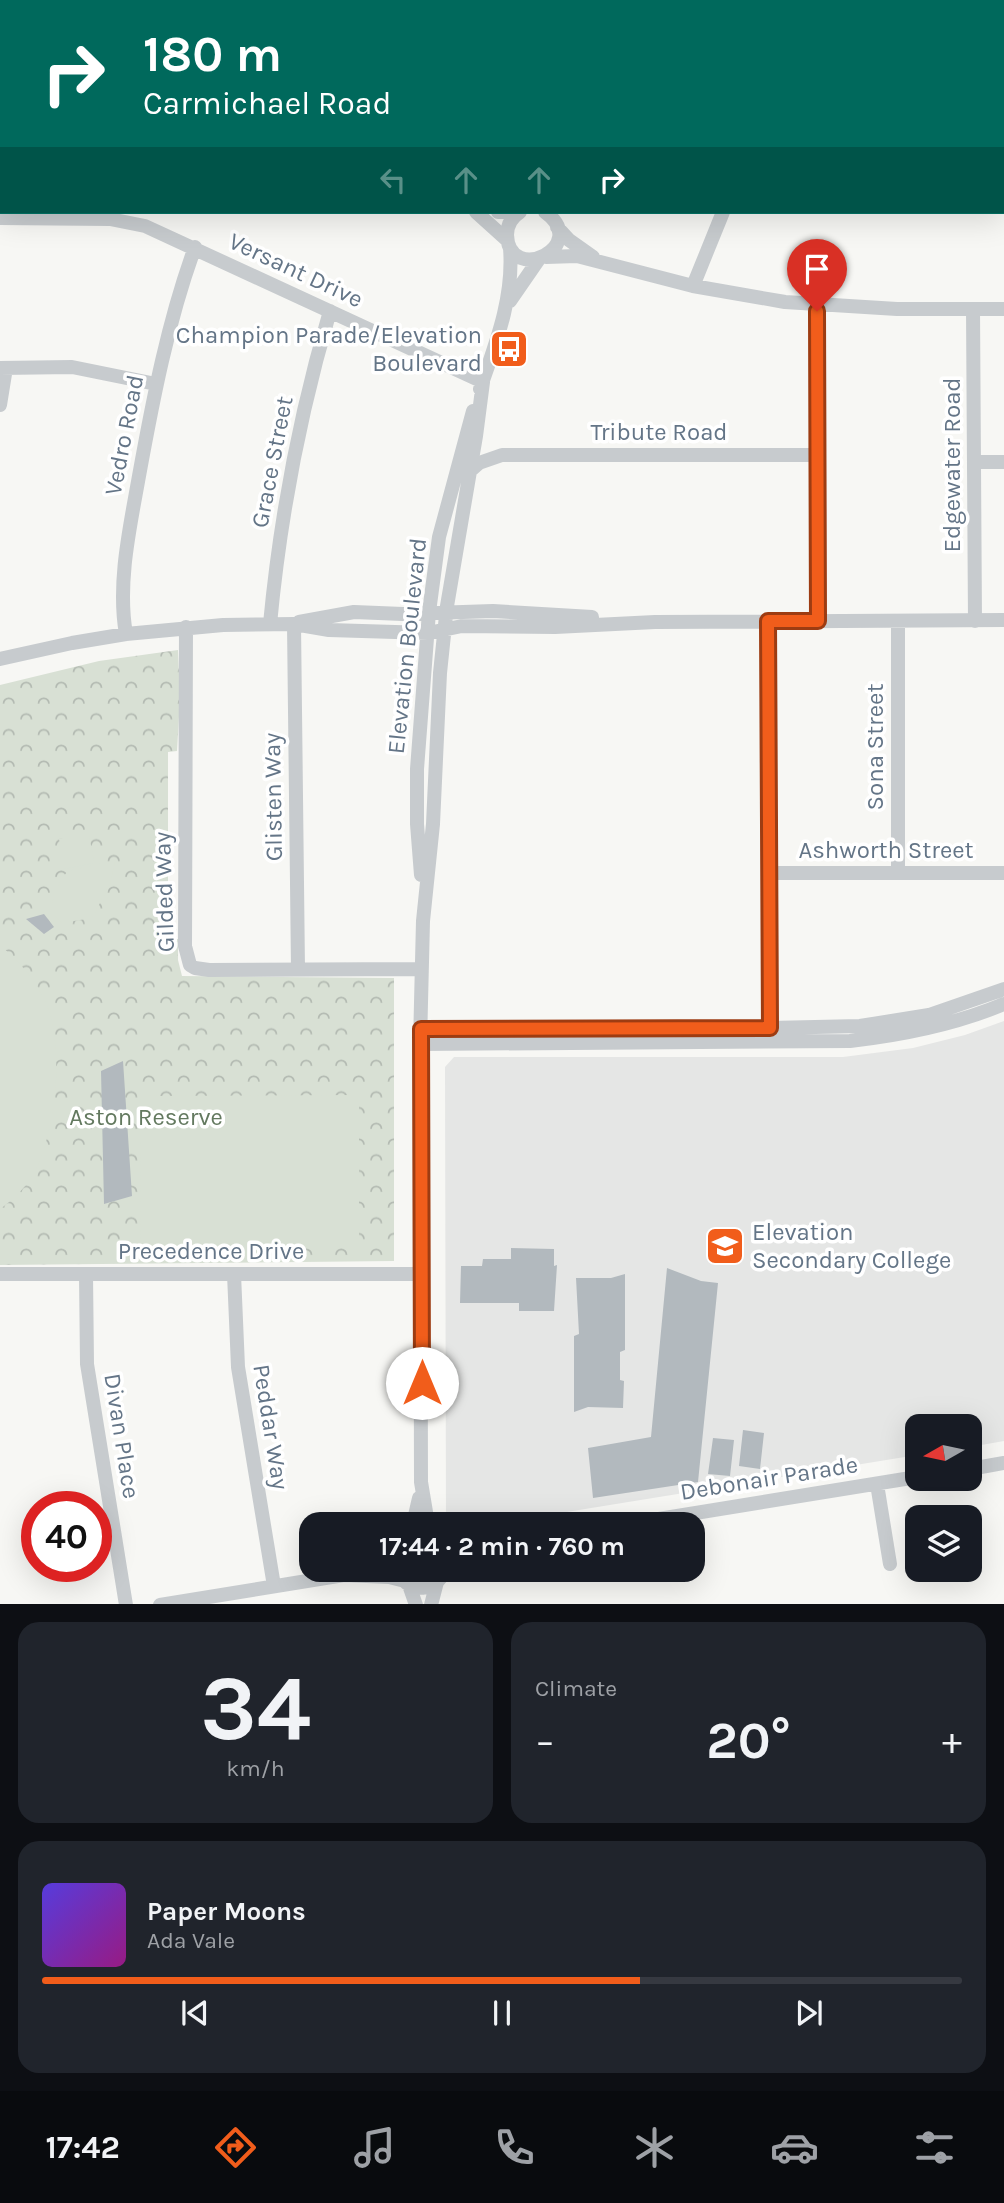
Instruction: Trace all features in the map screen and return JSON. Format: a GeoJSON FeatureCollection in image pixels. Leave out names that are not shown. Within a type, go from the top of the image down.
{"type":"FeatureCollection","features":[{"type":"Feature","properties":{"kind":"street"},"geometry":{"type":"LineString","coordinates":[[478,214],[523,258],[563,255],[600,261],[693,286],[745,296],[817,304],[897,309],[1004,309]]}},
{"type":"Feature","properties":{"kind":"street"},"geometry":{"type":"LineString","coordinates":[[509,244],[509,223],[516,214]]}},
{"type":"Feature","properties":{"kind":"street"},"geometry":{"type":"LineString","coordinates":[[693,286],[722,214]]}},
{"type":"Feature","properties":{"kind":"street","name":"Versant Drive"},"geometry":{"type":"LineString","coordinates":[[0,218],[19,215],[126,221],[161,232],[483,382]]}},
{"type":"Feature","properties":{"kind":"street"},"geometry":{"type":"LineString","coordinates":[[552,217],[569,240],[600,261]]}},
{"type":"Feature","properties":{"kind":"street","name":"Elevation Boulevard"},"geometry":{"type":"LineString","coordinates":[[507,305],[542,258],[557,244],[552,217]]}},
{"type":"Feature","properties":{"kind":"street","name":"Elevation Boulevard"},"geometry":{"type":"LineString","coordinates":[[423,921],[417,769],[429,612],[439,537],[469,422],[507,305],[512,270],[509,244]]}},
{"type":"Feature","properties":{"kind":"street","name":"Vedro Road"},"geometry":{"type":"LineString","coordinates":[[125,635],[123,592],[133,508],[156,384],[195,247]]}},
{"type":"Feature","properties":{"kind":"street"},"geometry":{"type":"LineString","coordinates":[[817,304],[818,621]]}},
{"type":"Feature","properties":{"kind":"street","name":"Edgewater Road"},"geometry":{"type":"LineString","coordinates":[[973,309],[975,621]]}},
{"type":"Feature","properties":{"kind":"street","name":"Grace Street"},"geometry":{"type":"LineString","coordinates":[[270,624],[288,490],[305,405],[330,311]]}},
{"type":"Feature","properties":{"kind":"street"},"geometry":{"type":"LineString","coordinates":[[0,405],[3,368],[72,367],[156,384]]}},
{"type":"Feature","properties":{"kind":"street","name":"Elevation Boulevard"},"geometry":{"type":"LineString","coordinates":[[416,1512],[421,1482],[420,1036],[423,921],[433,824],[446,611],[477,436],[483,382]]}},
{"type":"Feature","properties":{"kind":"street"},"geometry":{"type":"LineString","coordinates":[[477,436],[481,445],[502,455]]}},
{"type":"Feature","properties":{"kind":"street"},"geometry":{"type":"LineString","coordinates":[[470,471],[479,463],[502,455]]}},
{"type":"Feature","properties":{"kind":"street","name":"Tribute Road"},"geometry":{"type":"LineString","coordinates":[[502,455],[817,455]]}},
{"type":"Feature","properties":{"kind":"street"},"geometry":{"type":"LineString","coordinates":[[975,462],[1004,462]]}},
{"type":"Feature","properties":{"kind":"street"},"geometry":{"type":"LineString","coordinates":[[294,624],[354,612],[446,611],[493,611],[655,622]]}},
{"type":"Feature","properties":{"kind":"street"},"geometry":{"type":"LineString","coordinates":[[0,659],[72,643],[186,627],[294,624],[329,630],[428,633],[462,626],[1004,620]]}},
{"type":"Feature","properties":{"kind":"street"},"geometry":{"type":"LineString","coordinates":[[768,621],[770,1036]]}},
{"type":"Feature","properties":{"kind":"street","name":"Sona Street"},"geometry":{"type":"LineString","coordinates":[[898,621],[898,873]]}},
{"type":"Feature","properties":{"kind":"street","name":"Glisten Way"},"geometry":{"type":"LineString","coordinates":[[294,624],[298,969]]}},
{"type":"Feature","properties":{"kind":"street","name":"Gilded Way"},"geometry":{"type":"LineString","coordinates":[[186,627],[186,958],[190,965],[203,970],[421,969]]}},
{"type":"Feature","properties":{"kind":"street","name":"Ashworth Street"},"geometry":{"type":"LineString","coordinates":[[769,873],[1004,873]]}},
{"type":"Feature","properties":{"kind":"street"},"geometry":{"type":"LineString","coordinates":[[770,1036],[901,1020],[949,1009],[1004,989]]}},
{"type":"Feature","properties":{"kind":"street"},"geometry":{"type":"LineString","coordinates":[[420,1036],[770,1036],[850,1041],[948,1023],[1004,1004]]}},
{"type":"Feature","properties":{"kind":"street","name":"Peddar Way"},"geometry":{"type":"LineString","coordinates":[[234,1273],[238,1367],[274,1586]]}},
{"type":"Feature","properties":{"kind":"street","name":"Precedence Drive"},"geometry":{"type":"LineString","coordinates":[[0,1274],[421,1274]]}},
{"type":"Feature","properties":{"kind":"street","name":"Divan Place"},"geometry":{"type":"LineString","coordinates":[[86,1274],[87,1364],[125,1604]]}},
{"type":"Feature","properties":{"kind":"street"},"geometry":{"type":"LineString","coordinates":[[982,1467],[1004,1463]]}},
{"type":"Feature","properties":{"kind":"street","name":"Debonair Parade"},"geometry":{"type":"LineString","coordinates":[[703,1512],[905,1479]]}},
{"type":"Feature","properties":{"kind":"street","name":"Elevation Boulevard"},"geometry":{"type":"LineString","coordinates":[[421,1482],[426,1512]]}},
{"type":"Feature","properties":{"kind":"street"},"geometry":{"type":"LineString","coordinates":[[877,1484],[890,1564]]}},
{"type":"Feature","properties":{"kind":"street"},"geometry":{"type":"LineString","coordinates":[[166,1604],[299,1582]]}},
{"type":"Feature","properties":{"kind":"street"},"geometry":{"type":"LineString","coordinates":[[404,1582],[415,1604]]}},
{"type":"Feature","properties":{"kind":"street"},"geometry":{"type":"LineString","coordinates":[[410,1582],[423,1588],[432,1582]]}},
{"type":"Feature","properties":{"kind":"street"},"geometry":{"type":"LineString","coordinates":[[430,1604],[439,1582]]}},
{"type":"Feature","properties":{"kind":"shaded area","name":"Elevation Secondary College"},"geometry":{"type":"Polygon","coordinates":[[[1004,1021],[1004,1441],[982,1445],[982,1414],[905,1414],[905,1457],[567,1512],[446,1512],[445,1067],[454,1057],[843,1057],[913,1048],[965,1035],[1004,1021]]]}},
{"type":"Feature","properties":{"kind":"green space","name":"Aston Reserve"},"geometry":{"type":"Polygon","coordinates":[[[178,650],[180,699],[177,751],[168,752],[168,939],[178,939],[178,960],[182,976],[394,978],[394,1261],[0,1265],[0,685],[99,661],[178,650]]]}},
{"type":"Feature","properties":{"kind":"green space"},"geometry":{"type":"Polygon","coordinates":[[[89,834],[94,863],[64,869],[59,839],[89,834]]]}},
{"type":"Feature","properties":{"kind":"green space"},"geometry":{"type":"Polygon","coordinates":[[[115,862],[110,884],[92,918],[62,923],[53,914],[51,906],[61,879],[68,871],[115,862]]]}},
{"type":"Feature","properties":{"kind":"green space"},"geometry":{"type":"Polygon","coordinates":[[[0,945],[26,971],[46,1003],[52,1022],[56,1066],[52,1114],[41,1157],[26,1185],[0,1209],[0,945]]]}},
{"type":"Feature","properties":{"kind":"green space"},"geometry":{"type":"Polygon","coordinates":[[[359,1095],[359,1241],[141,1241],[140,1096],[359,1095]]]}},
{"type":"Feature","properties":{"kind":"building"},"geometry":{"type":"Polygon","coordinates":[[[44,914],[54,927],[44,934],[26,919],[44,914]]]}},
{"type":"Feature","properties":{"kind":"building"},"geometry":{"type":"Polygon","coordinates":[[[123,1061],[132,1196],[104,1204],[101,1071],[123,1061]]]}},
{"type":"Feature","properties":{"kind":"building"},"geometry":{"type":"Polygon","coordinates":[[[511,1248],[554,1249],[554,1266],[557,1265],[554,1311],[519,1311],[519,1303],[460,1303],[461,1266],[482,1266],[483,1259],[511,1259],[511,1248]]]}},
{"type":"Feature","properties":{"kind":"building"},"geometry":{"type":"Polygon","coordinates":[[[667,1268],[701,1281],[718,1283],[698,1482],[593,1498],[588,1448],[651,1437],[667,1268]]]}},
{"type":"Feature","properties":{"kind":"building"},"geometry":{"type":"Polygon","coordinates":[[[625,1274],[625,1350],[620,1352],[620,1380],[624,1381],[623,1408],[588,1407],[574,1412],[574,1336],[579,1334],[576,1278],[611,1278],[625,1274]]]}},
{"type":"Feature","properties":{"kind":"building"},"geometry":{"type":"Polygon","coordinates":[[[743,1430],[764,1433],[760,1469],[739,1466],[743,1430]]]}},
{"type":"Feature","properties":{"kind":"building"},"geometry":{"type":"Polygon","coordinates":[[[713,1438],[734,1440],[730,1476],[708,1474],[713,1438]]]}},
{"type":"Feature","properties":{"kind":"place","name":"Champion Parade/Elevation Boulevard"},"geometry":{"type":"Point","coordinates":[509,349]}},
{"type":"Feature","properties":{"kind":"place","name":"Elevation Secondary College"},"geometry":{"type":"Point","coordinates":[725,1246]}},
{"type":"Feature","properties":{"kind":"route"},"geometry":{"type":"LineString","coordinates":[[422,1383],[421,1029],[770,1028],[768,621],[818,621],[817,311]]}}]}
